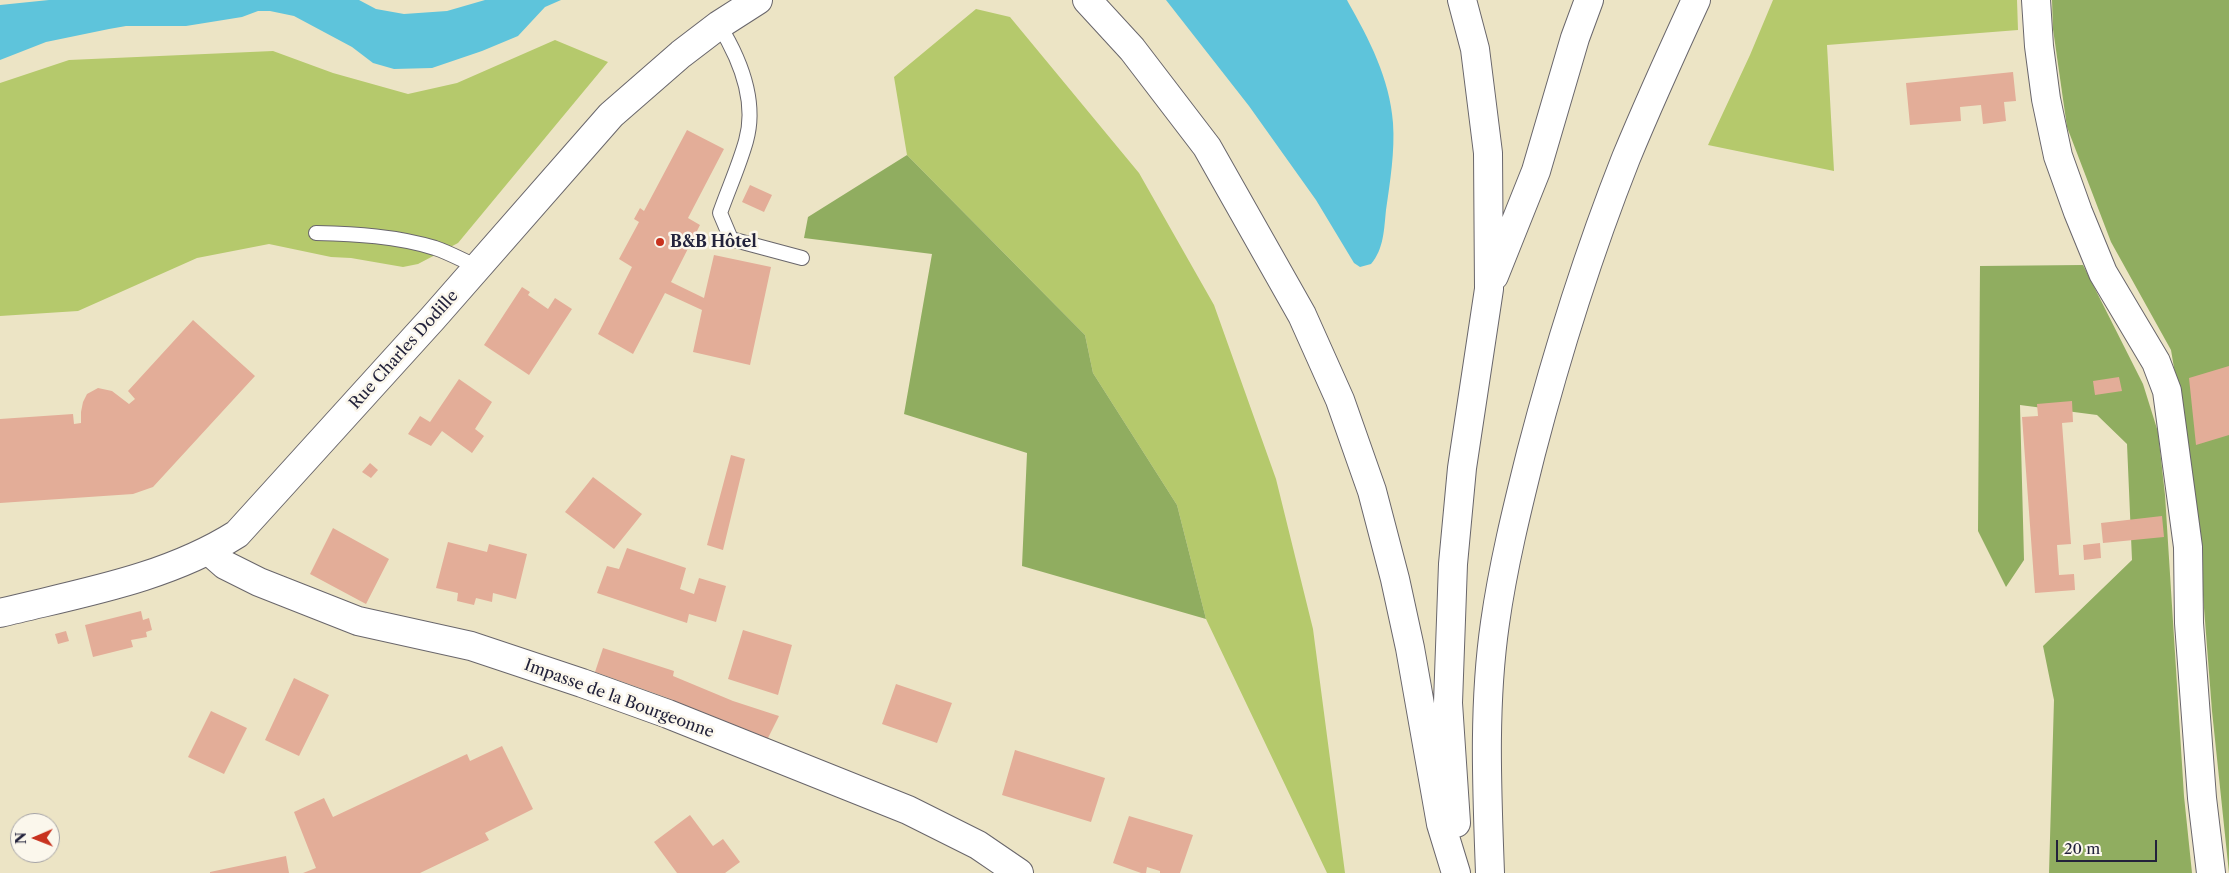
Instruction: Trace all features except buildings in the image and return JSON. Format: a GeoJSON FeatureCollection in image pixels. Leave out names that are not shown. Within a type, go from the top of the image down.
{"type":"FeatureCollection","features":[{"type":"Feature","properties":{"kind":"main road","name":"Rue Charles Dodille"},"geometry":{"type":"LineString","coordinates":[[0,614],[169,569],[209,551],[237,534],[478,267],[611,115],[654,76],[719,25],[758,0]]}},
{"type":"Feature","properties":{"kind":"main road"},"geometry":{"type":"LineString","coordinates":[[1087,0],[1132,49],[1207,147],[1302,315],[1340,400],[1372,491],[1395,578],[1410,648],[1441,824],[1456,873]]}},
{"type":"Feature","properties":{"kind":"main road"},"geometry":{"type":"LineString","coordinates":[[1462,0],[1475,49],[1488,153],[1489,289],[1463,459],[1452,564],[1448,703],[1455,818],[1462,873]]}},
{"type":"Feature","properties":{"kind":"main road"},"geometry":{"type":"LineString","coordinates":[[1489,289],[1536,171],[1575,38],[1589,0]]}},
{"type":"Feature","properties":{"kind":"main road"},"geometry":{"type":"LineString","coordinates":[[1490,873],[1486,740],[1489,679],[1496,614],[1521,493],[1547,391],[1600,231],[1626,160],[1696,0]]}},
{"type":"Feature","properties":{"kind":"main road"},"geometry":{"type":"LineString","coordinates":[[2036,0],[2039,46],[2046,99],[2058,156],[2078,212],[2104,273],[2156,362],[2167,391],[2188,546],[2189,623],[2210,873]]}},
{"type":"Feature","properties":{"kind":"main road","name":"Impasse de la Bourgeonne"},"geometry":{"type":"LineString","coordinates":[[209,551],[225,565],[259,582],[358,621],[470,646],[668,714],[908,810],[978,845],[1020,873]]}},
{"type":"Feature","properties":{"kind":"lane"},"geometry":{"type":"LineString","coordinates":[[719,25],[730,43],[743,76],[750,108],[746,140],[720,213],[731,239],[802,258]]}},
{"type":"Feature","properties":{"kind":"lane"},"geometry":{"type":"LineString","coordinates":[[316,233],[376,235],[400,240],[436,249],[478,267]]}},
{"type":"Feature","properties":{"kind":"green space"},"geometry":{"type":"Polygon","coordinates":[[[1773,0],[2017,0],[2018,30],[1827,45],[1834,171],[1708,145],[1750,55],[1773,0]]]}},
{"type":"Feature","properties":{"kind":"green space"},"geometry":{"type":"Polygon","coordinates":[[[2052,0],[2229,0],[2229,873],[2212,711],[2195,492],[2171,350],[2111,242],[2067,127],[2053,29],[2052,0]]]}},
{"type":"Feature","properties":{"kind":"green space"},"geometry":{"type":"Polygon","coordinates":[[[976,9],[1010,17],[1139,173],[1214,305],[1276,479],[1313,629],[1345,873],[1327,873],[1206,619],[1177,505],[1093,373],[1085,335],[907,155],[894,77],[976,9]]]}},
{"type":"Feature","properties":{"kind":"green space"},"geometry":{"type":"Polygon","coordinates":[[[555,40],[608,62],[458,243],[418,264],[403,267],[351,258],[331,257],[269,244],[197,258],[78,311],[0,316],[0,83],[69,60],[273,51],[333,73],[408,94],[457,83],[555,40]]]}},
{"type":"Feature","properties":{"kind":"green space"},"geometry":{"type":"Polygon","coordinates":[[[907,155],[1085,335],[1093,373],[1177,505],[1206,619],[1022,566],[1027,453],[904,414],[932,254],[804,238],[808,217],[907,155]]]}},
{"type":"Feature","properties":{"kind":"green space"},"geometry":{"type":"Polygon","coordinates":[[[2083,265],[2143,384],[2158,432],[2165,495],[2184,796],[2192,873],[2049,873],[2054,700],[2043,646],[2132,560],[2127,444],[2097,415],[2020,405],[2024,560],[2006,587],[1978,531],[1980,266],[2083,265]]]}},
{"type":"Feature","properties":{"kind":"water"},"geometry":{"type":"Polygon","coordinates":[[[49,0],[359,0],[376,9],[404,14],[447,11],[485,0],[561,0],[545,7],[518,36],[482,51],[432,68],[394,69],[373,63],[352,47],[294,16],[270,11],[258,11],[242,17],[186,26],[126,26],[109,29],[46,42],[0,60],[0,5],[49,0]]]}},
{"type":"Feature","properties":{"kind":"water"},"geometry":{"type":"Polygon","coordinates":[[[1166,0],[1347,0],[1371,45],[1383,75],[1388,91],[1393,123],[1393,155],[1384,231],[1379,252],[1371,264],[1360,267],[1354,263],[1316,200],[1249,106],[1166,0]]]}},
{"type":"Feature","properties":{"kind":"place","name":"B&B Hôtel"},"geometry":{"type":"Point","coordinates":[660,242]}}]}
